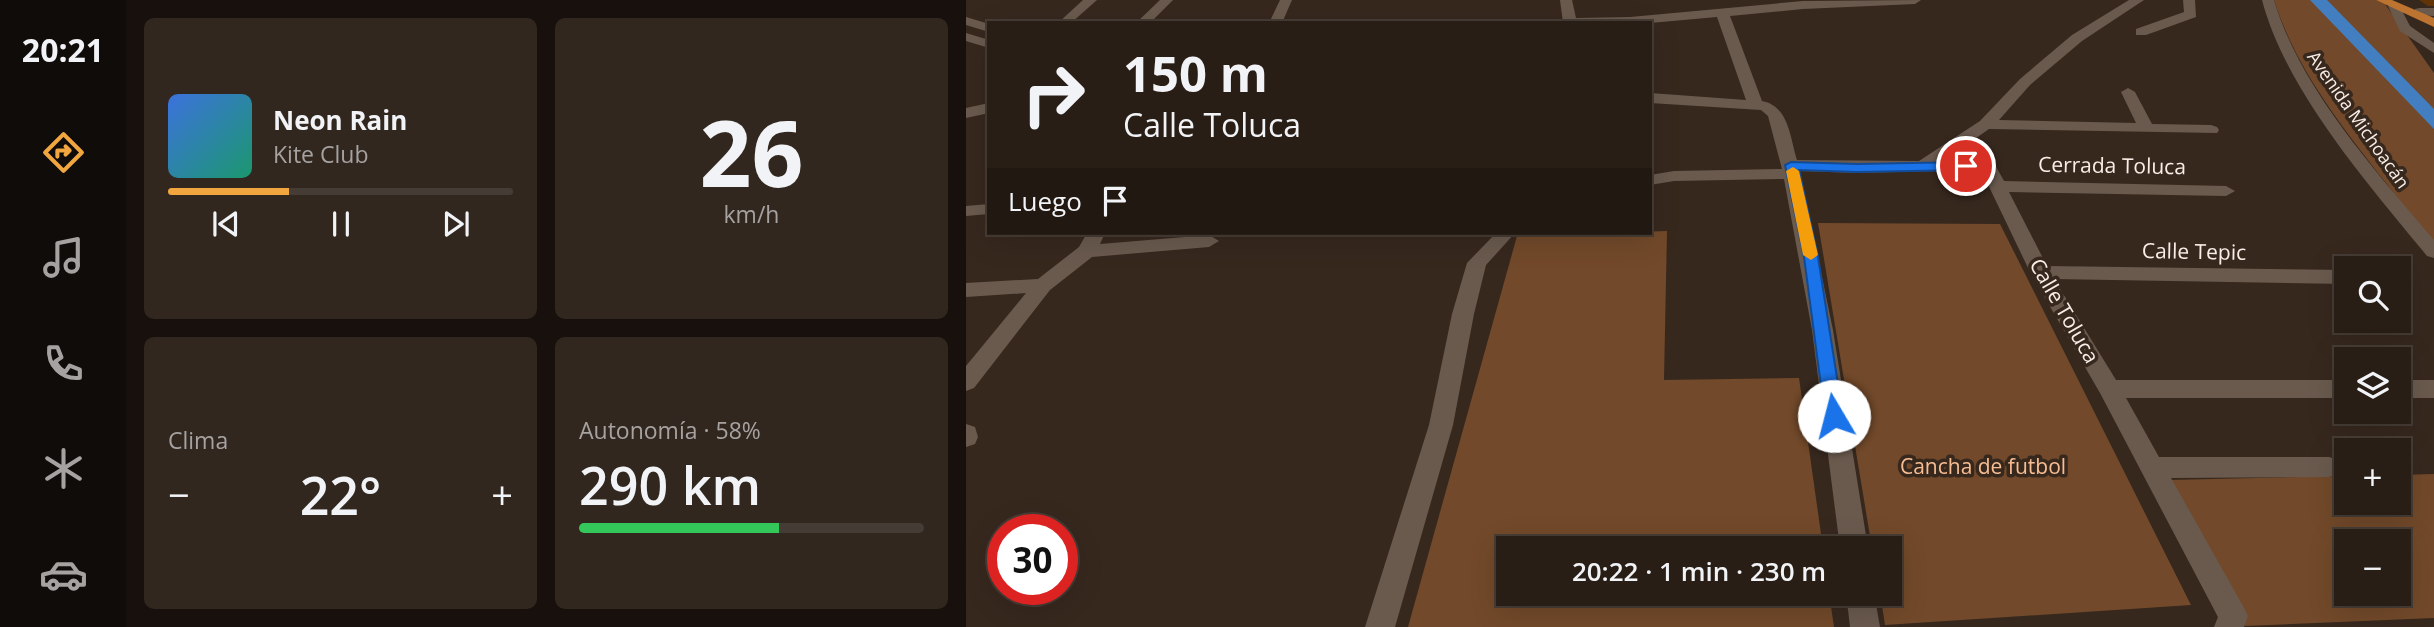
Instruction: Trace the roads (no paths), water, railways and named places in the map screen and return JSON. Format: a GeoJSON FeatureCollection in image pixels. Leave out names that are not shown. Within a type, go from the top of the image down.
{"type":"FeatureCollection","features":[{"type":"Feature","properties":{"kind":"main road"},"geometry":{"type":"LineString","coordinates":[[2390,2],[2434,18]]}},
{"type":"Feature","properties":{"kind":"main road"},"geometry":{"type":"LineString","coordinates":[[2390,2],[2434,23]]}},
{"type":"Feature","properties":{"kind":"street"},"geometry":{"type":"LineString","coordinates":[[1065,21],[1091,0]]}},
{"type":"Feature","properties":{"kind":"street"},"geometry":{"type":"LineString","coordinates":[[1144,21],[1167,0]]}},
{"type":"Feature","properties":{"kind":"street"},"geometry":{"type":"LineString","coordinates":[[1276,21],[1286,0]]}},
{"type":"Feature","properties":{"kind":"street"},"geometry":{"type":"LineString","coordinates":[[1566,0],[1570,21]]}},
{"type":"Feature","properties":{"kind":"street"},"geometry":{"type":"LineString","coordinates":[[1630,21],[1802,2],[1915,0]]}},
{"type":"Feature","properties":{"kind":"street"},"geometry":{"type":"LineString","coordinates":[[1922,167],[1986,124],[2025,82],[2077,37],[2138,0]]}},
{"type":"Feature","properties":{"kind":"street"},"geometry":{"type":"LineString","coordinates":[[2141,32],[2191,14],[2189,0]]}},
{"type":"Feature","properties":{"kind":"street","name":"Avenida Michoacán"},"geometry":{"type":"LineString","coordinates":[[2268,0],[2277,32],[2296,68],[2364,168],[2434,252]]}},
{"type":"Feature","properties":{"kind":"street"},"geometry":{"type":"LineString","coordinates":[[2390,2],[2405,28],[2434,49]]}},
{"type":"Feature","properties":{"kind":"street"},"geometry":{"type":"LineString","coordinates":[[966,20],[983,8]]}},
{"type":"Feature","properties":{"kind":"street"},"geometry":{"type":"LineString","coordinates":[[1722,12],[1755,104]]}},
{"type":"Feature","properties":{"kind":"street"},"geometry":{"type":"LineString","coordinates":[[2420,12],[2434,12]]}},
{"type":"Feature","properties":{"kind":"street"},"geometry":{"type":"LineString","coordinates":[[966,20],[987,27]]}},
{"type":"Feature","properties":{"kind":"street"},"geometry":{"type":"LineString","coordinates":[[2417,38],[2434,35]]}},
{"type":"Feature","properties":{"kind":"street"},"geometry":{"type":"LineString","coordinates":[[966,37],[987,43]]}},
{"type":"Feature","properties":{"kind":"street"},"geometry":{"type":"LineString","coordinates":[[2128,92],[2147,129]]}},
{"type":"Feature","properties":{"kind":"street"},"geometry":{"type":"LineString","coordinates":[[1652,98],[1755,104],[1772,110],[1776,116],[1792,170],[1811,257],[1852,536]]}},
{"type":"Feature","properties":{"kind":"street"},"geometry":{"type":"LineString","coordinates":[[966,113],[987,108]]}},
{"type":"Feature","properties":{"kind":"street"},"geometry":{"type":"LineString","coordinates":[[1986,124],[2211,130]]}},
{"type":"Feature","properties":{"kind":"street","name":"Calle Toluca"},"geometry":{"type":"LineString","coordinates":[[1652,180],[1674,176],[1792,170],[1987,166],[2040,272],[2109,389],[2233,616],[2229,627]]}},
{"type":"Feature","properties":{"kind":"street","name":"Cerrada Toluca"},"geometry":{"type":"LineString","coordinates":[[1997,186],[2226,191]]}},
{"type":"Feature","properties":{"kind":"street"},"geometry":{"type":"LineString","coordinates":[[966,211],[987,209]]}},
{"type":"Feature","properties":{"kind":"street"},"geometry":{"type":"LineString","coordinates":[[1380,627],[1441,425],[1463,314],[1477,264],[1504,235]]}},
{"type":"Feature","properties":{"kind":"street"},"geometry":{"type":"LineString","coordinates":[[966,382],[1043,285],[1091,242],[1209,241]]}},
{"type":"Feature","properties":{"kind":"street","name":"Calle Tepic"},"geometry":{"type":"LineString","coordinates":[[2040,272],[2334,277]]}},
{"type":"Feature","properties":{"kind":"street"},"geometry":{"type":"LineString","coordinates":[[966,290],[1043,285]]}},
{"type":"Feature","properties":{"kind":"street"},"geometry":{"type":"LineString","coordinates":[[2109,389],[2334,389]]}},
{"type":"Feature","properties":{"kind":"street"},"geometry":{"type":"LineString","coordinates":[[2411,389],[2434,389]]}},
{"type":"Feature","properties":{"kind":"street"},"geometry":{"type":"LineString","coordinates":[[2152,468],[2329,467]]}},
{"type":"Feature","properties":{"kind":"street"},"geometry":{"type":"LineString","coordinates":[[1862,606],[1865,627]]}},
{"type":"Feature","properties":{"kind":"water"},"geometry":{"type":"Polygon","coordinates":[[[2310,0],[2327,0],[2434,109],[2434,129],[2310,0]]]}},
{"type":"Feature","properties":{"kind":"park label","name":"Cancha de futbol"},"geometry":{"type":"Point","coordinates":[1983,467]}}]}
